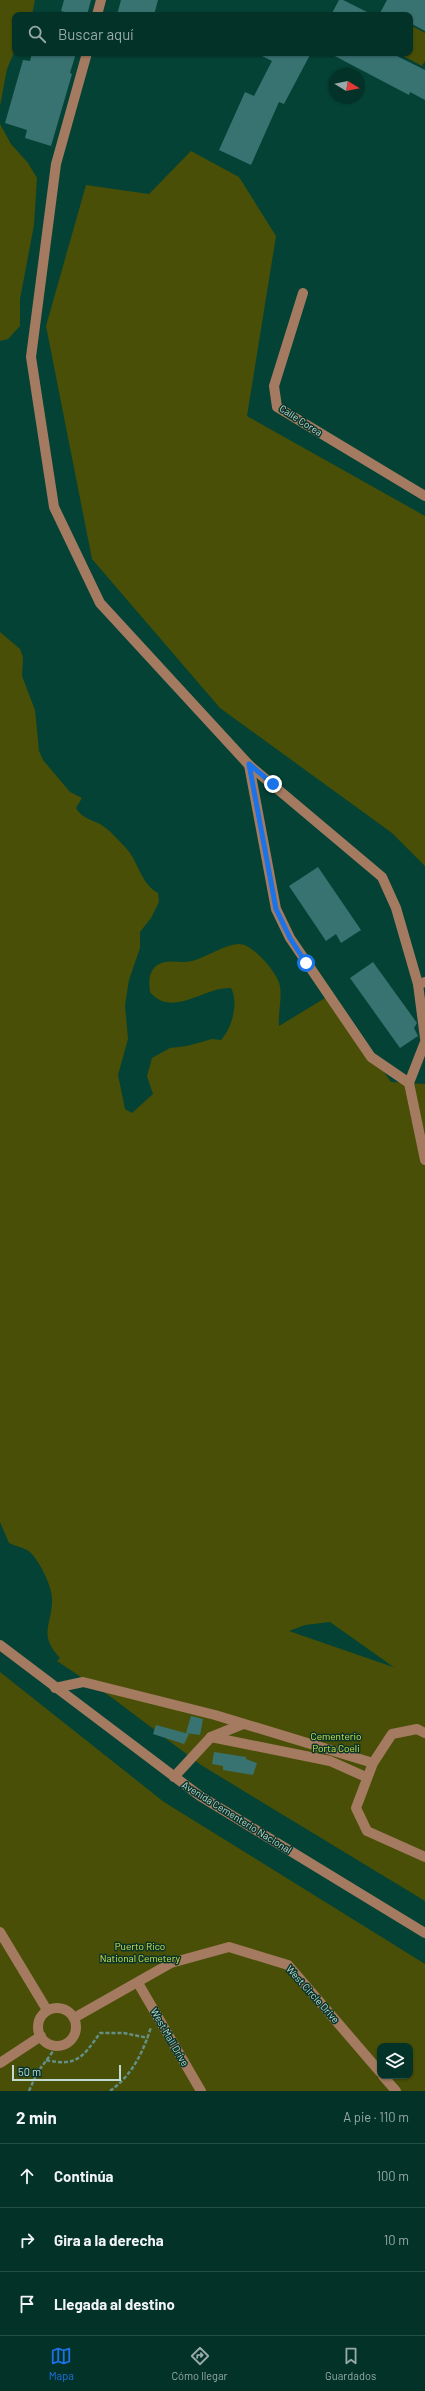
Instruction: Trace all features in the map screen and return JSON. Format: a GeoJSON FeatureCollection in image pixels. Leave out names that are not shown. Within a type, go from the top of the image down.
{"type":"FeatureCollection","features":[{"type":"Feature","properties":{"kind":"street"},"geometry":{"type":"LineString","coordinates":[[98,12],[101,0]]}},
{"type":"Feature","properties":{"kind":"street"},"geometry":{"type":"LineString","coordinates":[[86,56],[56,164],[31,357],[54,507],[100,603],[249,764],[382,877],[396,908],[421,983],[425,1038]]}},
{"type":"Feature","properties":{"kind":"street","name":"Calle Corea"},"geometry":{"type":"LineString","coordinates":[[303,293],[274,386],[277,407],[425,496]]}},
{"type":"Feature","properties":{"kind":"street"},"geometry":{"type":"LineString","coordinates":[[249,764],[276,909],[290,938],[371,1057],[409,1083]]}},
{"type":"Feature","properties":{"kind":"street"},"geometry":{"type":"LineString","coordinates":[[425,1042],[409,1083],[424,1147],[425,1160]]}},
{"type":"Feature","properties":{"kind":"street","name":"Avenida Cementerio Nacional"},"geometry":{"type":"LineString","coordinates":[[0,1645],[200,1796],[425,1934]]}},
{"type":"Feature","properties":{"kind":"street"},"geometry":{"type":"LineString","coordinates":[[55,1688],[84,1682],[243,1724],[373,1763]]}},
{"type":"Feature","properties":{"kind":"street"},"geometry":{"type":"LineString","coordinates":[[174,1777],[211,1737],[243,1724]]}},
{"type":"Feature","properties":{"kind":"street"},"geometry":{"type":"LineString","coordinates":[[425,1733],[417,1729],[392,1734],[373,1763],[366,1777],[356,1808],[367,1831],[425,1857]]}},
{"type":"Feature","properties":{"kind":"street"},"geometry":{"type":"LineString","coordinates":[[211,1737],[330,1761],[366,1777]]}},
{"type":"Feature","properties":{"kind":"street"},"geometry":{"type":"LineString","coordinates":[[0,1932],[47,2010]]}},
{"type":"Feature","properties":{"kind":"street","name":"West Circle Drive"},"geometry":{"type":"LineString","coordinates":[[74,2018],[171,1964],[229,1947],[288,1965],[377,2069]]}},
{"type":"Feature","properties":{"kind":"street","name":"West Mall Drive"},"geometry":{"type":"LineString","coordinates":[[138,1983],[201,2091]]}},
{"type":"Feature","properties":{"kind":"street"},"geometry":{"type":"LineString","coordinates":[[59,2007],[70,2013],[74,2018],[76,2024],[74,2037],[63,2045],[50,2045],[41,2036],[38,2025],[40,2019],[47,2010],[59,2007]]}},
{"type":"Feature","properties":{"kind":"street"},"geometry":{"type":"LineString","coordinates":[[0,2063],[41,2036]]}},
{"type":"Feature","properties":{"kind":"street"},"geometry":{"type":"LineString","coordinates":[[386,2079],[396,2091]]}},
{"type":"Feature","properties":{"kind":"path"},"geometry":{"type":"LineString","coordinates":[[110,2091],[118,2085],[136,2064],[148,2038],[155,2013]]}},
{"type":"Feature","properties":{"kind":"path"},"geometry":{"type":"LineString","coordinates":[[46,2060],[67,2063],[81,2058],[100,2033],[124,2033],[148,2038]]}},
{"type":"Feature","properties":{"kind":"path"},"geometry":{"type":"LineString","coordinates":[[29,2091],[37,2073],[57,2046]]}},
{"type":"Feature","properties":{"kind":"green space"},"geometry":{"type":"Polygon","coordinates":[[[0,0],[35,0],[33,12],[12,12],[12,56],[7,69],[0,106],[0,0]]]}},
{"type":"Feature","properties":{"kind":"green space"},"geometry":{"type":"Polygon","coordinates":[[[413,27],[425,33],[425,61],[422,66],[404,56],[413,56],[413,27]]]}},
{"type":"Feature","properties":{"kind":"green space"},"geometry":{"type":"Polygon","coordinates":[[[0,124],[11,144],[28,163],[37,178],[34,225],[20,299],[20,326],[8,339],[0,341],[0,124]]]}},
{"type":"Feature","properties":{"kind":"green space"},"geometry":{"type":"Polygon","coordinates":[[[191,151],[239,177],[276,236],[247,416],[425,516],[425,866],[392,833],[220,708],[92,559],[46,326],[86,185],[149,194],[191,151]]]}},
{"type":"Feature","properties":{"kind":"green space","name":"Cementerio Porta Coeli"},"geometry":{"type":"Polygon","coordinates":[[[0,632],[20,649],[23,657],[22,676],[35,710],[39,751],[43,760],[70,792],[82,798],[76,808],[79,812],[85,817],[103,826],[126,848],[147,884],[158,893],[159,902],[151,918],[140,932],[140,948],[129,980],[125,1005],[128,1039],[118,1075],[125,1109],[132,1113],[153,1094],[147,1076],[152,1058],[170,1048],[187,1046],[212,1039],[221,1040],[228,1029],[233,1015],[234,1001],[231,988],[221,989],[178,1002],[168,1002],[159,999],[150,992],[149,985],[153,969],[165,962],[192,961],[221,949],[239,944],[245,945],[258,954],[270,967],[278,980],[280,986],[279,1026],[330,995],[391,1082],[425,1084],[425,1901],[201,1765],[111,1697],[57,1661],[60,1658],[53,1650],[49,1642],[48,1635],[52,1607],[50,1586],[39,1564],[31,1553],[9,1543],[0,1522],[0,632]],[[330,1622],[305,1625],[289,1631],[394,1667],[330,1622]]]}},
{"type":"Feature","properties":{"kind":"green space","name":"Puerto Rico National Cemetery"},"geometry":{"type":"Polygon","coordinates":[[[0,1672],[164,1802],[425,1964],[425,2091],[0,2091],[0,1672]]]}},
{"type":"Feature","properties":{"kind":"building"},"geometry":{"type":"Polygon","coordinates":[[[64,0],[91,0],[88,12],[61,11],[64,0]]]}},
{"type":"Feature","properties":{"kind":"building"},"geometry":{"type":"Polygon","coordinates":[[[121,0],[158,0],[155,12],[118,12],[121,0]]]}},
{"type":"Feature","properties":{"kind":"building"},"geometry":{"type":"Polygon","coordinates":[[[339,0],[343,0],[367,12],[333,12],[339,0]]]}},
{"type":"Feature","properties":{"kind":"building"},"geometry":{"type":"Polygon","coordinates":[[[387,0],[425,0],[425,31],[413,25],[413,12],[381,12],[387,0]]]}},
{"type":"Feature","properties":{"kind":"building"},"geometry":{"type":"Polygon","coordinates":[[[31,56],[75,56],[70,73],[72,74],[51,146],[25,138],[27,130],[5,123],[23,60],[30,61],[31,56]]]}},
{"type":"Feature","properties":{"kind":"building"},"geometry":{"type":"Polygon","coordinates":[[[262,56],[309,56],[284,104],[279,102],[251,165],[219,150],[245,92],[254,96],[272,61],[262,56]]]}},
{"type":"Feature","properties":{"kind":"building"},"geometry":{"type":"Polygon","coordinates":[[[335,56],[397,56],[425,70],[425,100],[410,92],[409,95],[365,72],[365,68],[358,68],[335,56]]]}},
{"type":"Feature","properties":{"kind":"building"},"geometry":{"type":"Polygon","coordinates":[[[318,867],[361,930],[341,943],[336,934],[326,941],[289,886],[318,867]]]}},
{"type":"Feature","properties":{"kind":"building"},"geometry":{"type":"Polygon","coordinates":[[[373,962],[417,1023],[414,1028],[418,1036],[400,1048],[350,978],[373,962]]]}},
{"type":"Feature","properties":{"kind":"building"},"geometry":{"type":"Polygon","coordinates":[[[191,1716],[203,1719],[200,1735],[186,1733],[191,1716]]]}},
{"type":"Feature","properties":{"kind":"building"},"geometry":{"type":"Polygon","coordinates":[[[156,1725],[189,1734],[184,1744],[153,1734],[156,1725]]]}},
{"type":"Feature","properties":{"kind":"building"},"geometry":{"type":"Polygon","coordinates":[[[214,1752],[246,1757],[246,1759],[257,1763],[253,1775],[223,1770],[223,1766],[212,1764],[214,1752]]]}},
{"type":"Feature","properties":{"kind":"route"},"geometry":{"type":"LineString","coordinates":[[273,784],[249,764],[276,909],[290,938],[306,963]]}}]}
